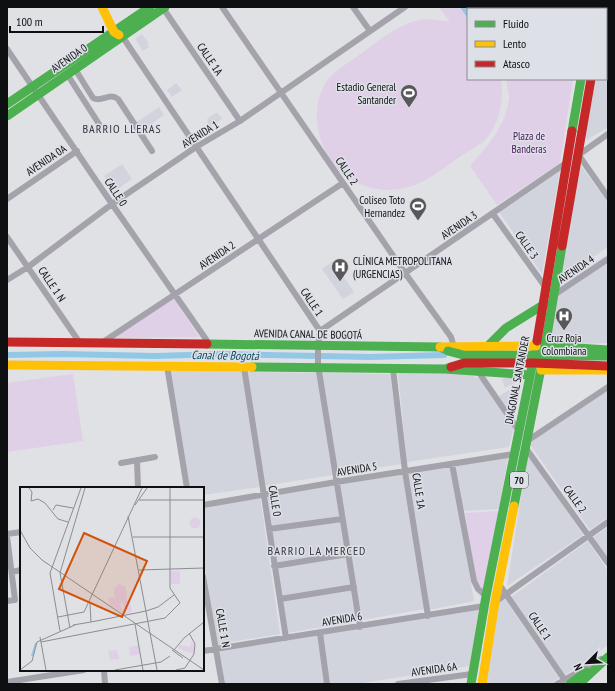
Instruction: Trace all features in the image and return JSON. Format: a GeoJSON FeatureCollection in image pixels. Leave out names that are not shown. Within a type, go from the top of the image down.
{"type":"FeatureCollection","features":[{"type":"Feature","properties":{"kind":"main road"},"geometry":{"type":"LineString","coordinates":[[102,7],[118,32]]}},
{"type":"Feature","properties":{"kind":"main road"},"geometry":{"type":"LineString","coordinates":[[109,7],[118,32]]}},
{"type":"Feature","properties":{"kind":"main road","name":"AVENIDA 0"},"geometry":{"type":"LineString","coordinates":[[7,116],[71,72],[150,7]]}},
{"type":"Feature","properties":{"kind":"main road","name":"AVENIDA 0"},"geometry":{"type":"LineString","coordinates":[[7,104],[32,86],[118,32],[164,7]]}},
{"type":"Feature","properties":{"kind":"main road","name":"DIAGONAL SANTANDER"},"geometry":{"type":"LineString","coordinates":[[471,684],[484,606],[536,346],[581,80]]}},
{"type":"Feature","properties":{"kind":"main road","name":"DIAGONAL SANTANDER"},"geometry":{"type":"LineString","coordinates":[[482,684],[495,602],[541,370],[591,80]]}},
{"type":"Feature","properties":{"kind":"main road"},"geometry":{"type":"LineString","coordinates":[[488,346],[506,328],[543,305]]}},
{"type":"Feature","properties":{"kind":"main road","name":"AVENIDA CANAL DE BOGOTÁ"},"geometry":{"type":"LineString","coordinates":[[7,342],[210,344],[318,348],[447,348],[463,356],[607,354]]}},
{"type":"Feature","properties":{"kind":"main road"},"geometry":{"type":"LineString","coordinates":[[447,348],[536,346]]}},
{"type":"Feature","properties":{"kind":"main road"},"geometry":{"type":"LineString","coordinates":[[545,346],[607,354]]}},
{"type":"Feature","properties":{"kind":"main road"},"geometry":{"type":"LineString","coordinates":[[448,368],[464,363],[534,363],[608,366]]}},
{"type":"Feature","properties":{"kind":"main road"},"geometry":{"type":"LineString","coordinates":[[7,365],[319,367],[393,369],[448,368],[530,374]]}},
{"type":"Feature","properties":{"kind":"main road"},"geometry":{"type":"LineString","coordinates":[[541,370],[608,370]]}},
{"type":"Feature","properties":{"kind":"main road"},"geometry":{"type":"LineString","coordinates":[[567,682],[608,656]]}},
{"type":"Feature","properties":{"kind":"main road"},"geometry":{"type":"LineString","coordinates":[[578,684],[608,656]]}},
{"type":"Feature","properties":{"kind":"street","name":"CALLE 1A"},"geometry":{"type":"LineString","coordinates":[[164,7],[240,121]]}},
{"type":"Feature","properties":{"kind":"street","name":"CALLE 2"},"geometry":{"type":"LineString","coordinates":[[222,7],[405,273],[451,337],[447,348]]}},
{"type":"Feature","properties":{"kind":"street"},"geometry":{"type":"LineString","coordinates":[[353,7],[370,31]]}},
{"type":"Feature","properties":{"kind":"street","name":"AVENIDA 1"},"geometry":{"type":"LineString","coordinates":[[7,280],[28,267],[112,204],[196,147],[240,121],[405,7]]}},
{"type":"Feature","properties":{"kind":"street","name":"CALLE 1"},"geometry":{"type":"LineString","coordinates":[[118,32],[320,331],[318,348],[319,367],[360,626]]}},
{"type":"Feature","properties":{"kind":"street","name":"CALLE 0"},"geometry":{"type":"LineString","coordinates":[[7,49],[112,204],[210,344]]}},
{"type":"Feature","properties":{"kind":"street"},"geometry":{"type":"LineString","coordinates":[[71,72],[99,124]]}},
{"type":"Feature","properties":{"kind":"street"},"geometry":{"type":"LineString","coordinates":[[71,72],[93,98],[100,100],[115,96],[152,151]]}},
{"type":"Feature","properties":{"kind":"street","name":"AVENIDA 3"},"geometry":{"type":"LineString","coordinates":[[320,331],[608,134]]}},
{"type":"Feature","properties":{"kind":"street"},"geometry":{"type":"LineString","coordinates":[[570,143],[608,197]]}},
{"type":"Feature","properties":{"kind":"street","name":"AVENIDA 0A"},"geometry":{"type":"LineString","coordinates":[[7,199],[77,152]]}},
{"type":"Feature","properties":{"kind":"street","name":"AVENIDA 2"},"geometry":{"type":"LineString","coordinates":[[102,343],[343,183]]}},
{"type":"Feature","properties":{"kind":"street","name":"CALLE 3"},"geometry":{"type":"LineString","coordinates":[[493,214],[546,288]]}},
{"type":"Feature","properties":{"kind":"street","name":"CALLE 1 N"},"geometry":{"type":"LineString","coordinates":[[7,236],[80,343]]}},
{"type":"Feature","properties":{"kind":"street","name":"AVENIDA 4"},"geometry":{"type":"LineString","coordinates":[[554,295],[608,259]]}},
{"type":"Feature","properties":{"kind":"street"},"geometry":{"type":"LineString","coordinates":[[167,366],[187,487]]}},
{"type":"Feature","properties":{"kind":"street","name":"CALLE 0"},"geometry":{"type":"LineString","coordinates":[[244,367],[286,638]]}},
{"type":"Feature","properties":{"kind":"street","name":"CALLE 1A"},"geometry":{"type":"LineString","coordinates":[[393,369],[405,471],[428,616]]}},
{"type":"Feature","properties":{"kind":"street"},"geometry":{"type":"LineString","coordinates":[[477,370],[519,431]]}},
{"type":"Feature","properties":{"kind":"street"},"geometry":{"type":"LineString","coordinates":[[526,444],[608,386]]}},
{"type":"Feature","properties":{"kind":"street","name":"CALLE 2"},"geometry":{"type":"LineString","coordinates":[[526,444],[608,563]]}},
{"type":"Feature","properties":{"kind":"street","name":"AVENIDA 5"},"geometry":{"type":"LineString","coordinates":[[204,505],[514,454]]}},
{"type":"Feature","properties":{"kind":"street"},"geometry":{"type":"LineString","coordinates":[[121,463],[155,456]]}},
{"type":"Feature","properties":{"kind":"street"},"geometry":{"type":"LineString","coordinates":[[137,460],[138,487]]}},
{"type":"Feature","properties":{"kind":"street"},"geometry":{"type":"LineString","coordinates":[[452,464],[474,581],[478,589],[486,596]]}},
{"type":"Feature","properties":{"kind":"street"},"geometry":{"type":"LineString","coordinates":[[269,529],[342,519]]}},
{"type":"Feature","properties":{"kind":"street"},"geometry":{"type":"LineString","coordinates":[[495,602],[608,522]]}},
{"type":"Feature","properties":{"kind":"street"},"geometry":{"type":"LineString","coordinates":[[7,601],[15,600],[7,535],[20,532]]}},
{"type":"Feature","properties":{"kind":"street"},"geometry":{"type":"LineString","coordinates":[[274,566],[348,554]]}},
{"type":"Feature","properties":{"kind":"street"},"geometry":{"type":"LineString","coordinates":[[12,572],[20,570]]}},
{"type":"Feature","properties":{"kind":"street","name":"CALLE 1 N"},"geometry":{"type":"LineString","coordinates":[[204,582],[222,684]]}},
{"type":"Feature","properties":{"kind":"street","name":"CALLE 1"},"geometry":{"type":"LineString","coordinates":[[499,584],[567,682]]}},
{"type":"Feature","properties":{"kind":"street"},"geometry":{"type":"LineString","coordinates":[[280,599],[354,587]]}},
{"type":"Feature","properties":{"kind":"street","name":"AVENIDA 6"},"geometry":{"type":"LineString","coordinates":[[204,651],[484,606]]}},
{"type":"Feature","properties":{"kind":"street"},"geometry":{"type":"LineString","coordinates":[[320,633],[327,684]]}},
{"type":"Feature","properties":{"kind":"street"},"geometry":{"type":"LineString","coordinates":[[7,682],[78,671]]}},
{"type":"Feature","properties":{"kind":"street"},"geometry":{"type":"LineString","coordinates":[[104,671],[106,684]]}},
{"type":"Feature","properties":{"kind":"street","name":"AVENIDA 6A"},"geometry":{"type":"LineString","coordinates":[[398,684],[472,674]]}},
{"type":"Feature","properties":{"kind":"street"},"geometry":{"type":"LineString","coordinates":[[557,684],[567,682]]}},
{"type":"Feature","properties":{"kind":"shaded area"},"geometry":{"type":"Polygon","coordinates":[[[608,25],[608,127],[587,140],[585,137],[596,80],[607,80],[608,25]]]}},
{"type":"Feature","properties":{"kind":"shaded area"},"geometry":{"type":"Polygon","coordinates":[[[142,34],[149,44],[147,45],[149,47],[143,51],[135,39],[142,34]]]}},
{"type":"Feature","properties":{"kind":"shaded area"},"geometry":{"type":"Polygon","coordinates":[[[176,83],[182,90],[172,97],[167,90],[176,83]]]}},
{"type":"Feature","properties":{"kind":"shaded area"},"geometry":{"type":"Polygon","coordinates":[[[159,107],[164,115],[141,131],[135,123],[159,107]]]}},
{"type":"Feature","properties":{"kind":"shaded area"},"geometry":{"type":"Polygon","coordinates":[[[215,113],[218,113],[222,119],[210,127],[207,119],[215,113]]]}},
{"type":"Feature","properties":{"kind":"shaded area"},"geometry":{"type":"Polygon","coordinates":[[[579,163],[608,203],[608,247],[557,282],[579,163]]]}},
{"type":"Feature","properties":{"kind":"shaded area"},"geometry":{"type":"Polygon","coordinates":[[[122,164],[132,179],[115,191],[104,176],[122,164]]]}},
{"type":"Feature","properties":{"kind":"shaded area"},"geometry":{"type":"Polygon","coordinates":[[[560,171],[542,274],[499,212],[560,171]]]}},
{"type":"Feature","properties":{"kind":"shaded area"},"geometry":{"type":"Polygon","coordinates":[[[608,254],[608,343],[549,345],[557,289],[608,254]]]}},
{"type":"Feature","properties":{"kind":"shaded area","name":"CLÍNICA METROPOLITANA (URGENCIAS)"},"geometry":{"type":"Polygon","coordinates":[[[333,261],[354,292],[343,299],[322,269],[333,261]]]}},
{"type":"Feature","properties":{"kind":"shaded area"},"geometry":{"type":"Polygon","coordinates":[[[170,371],[243,371],[259,487],[204,495],[204,487],[189,487],[170,371]]]}},
{"type":"Feature","properties":{"kind":"shaded area"},"geometry":{"type":"Polygon","coordinates":[[[463,371],[479,379],[514,427],[509,447],[407,462],[398,373],[463,371]]]}},
{"type":"Feature","properties":{"kind":"shaded area"},"geometry":{"type":"Polygon","coordinates":[[[248,372],[317,373],[333,475],[263,486],[248,372]]]}},
{"type":"Feature","properties":{"kind":"shaded area"},"geometry":{"type":"Polygon","coordinates":[[[322,373],[390,374],[402,464],[338,474],[322,373]]]}},
{"type":"Feature","properties":{"kind":"shaded area"},"geometry":{"type":"Polygon","coordinates":[[[517,375],[517,382],[505,388],[502,380],[507,376],[517,375]]]}},
{"type":"Feature","properties":{"kind":"shaded area"},"geometry":{"type":"Polygon","coordinates":[[[509,390],[511,393],[507,409],[499,396],[509,390]]]}},
{"type":"Feature","properties":{"kind":"shaded area"},"geometry":{"type":"Polygon","coordinates":[[[608,391],[608,517],[590,530],[529,443],[608,391]]]}},
{"type":"Feature","properties":{"kind":"shaded area"},"geometry":{"type":"Polygon","coordinates":[[[528,453],[583,535],[507,586],[525,471],[528,453]]]}},
{"type":"Feature","properties":{"kind":"shaded area"},"geometry":{"type":"Polygon","coordinates":[[[508,457],[499,509],[463,511],[455,467],[457,465],[508,457]]]}},
{"type":"Feature","properties":{"kind":"shaded area"},"geometry":{"type":"Polygon","coordinates":[[[451,464],[474,601],[429,610],[409,472],[451,464]]]}},
{"type":"Feature","properties":{"kind":"shaded area"},"geometry":{"type":"Polygon","coordinates":[[[404,473],[425,609],[362,620],[338,483],[404,473]]]}},
{"type":"Feature","properties":{"kind":"shaded area"},"geometry":{"type":"Polygon","coordinates":[[[335,483],[357,621],[287,633],[265,495],[335,483]]]}},
{"type":"Feature","properties":{"kind":"shaded area"},"geometry":{"type":"Polygon","coordinates":[[[260,496],[280,634],[218,644],[204,563],[204,505],[260,496]]]}},
{"type":"Feature","properties":{"kind":"shaded area"},"geometry":{"type":"Polygon","coordinates":[[[608,527],[608,558],[594,537],[608,527]]]}},
{"type":"Feature","properties":{"kind":"shaded area"},"geometry":{"type":"Polygon","coordinates":[[[588,541],[608,571],[608,645],[564,676],[510,598],[588,541]]]}},
{"type":"Feature","properties":{"kind":"shaded area"},"geometry":{"type":"Polygon","coordinates":[[[505,599],[559,678],[551,684],[481,684],[497,602],[505,599]]]}},
{"type":"Feature","properties":{"kind":"shaded area"},"geometry":{"type":"Polygon","coordinates":[[[479,610],[470,666],[356,684],[329,684],[322,634],[479,610]]]}},
{"type":"Feature","properties":{"kind":"shaded area"},"geometry":{"type":"Polygon","coordinates":[[[318,635],[324,684],[224,684],[218,652],[318,635]]]}},
{"type":"Feature","properties":{"kind":"green space","name":"Estadio General Santander"},"geometry":{"type":"Polygon","coordinates":[[[439,7],[545,7],[467,8],[467,80],[501,80],[502,96],[500,112],[494,127],[484,141],[430,177],[416,185],[409,187],[382,190],[365,186],[348,178],[340,172],[327,154],[319,134],[317,123],[318,101],[327,81],[336,71],[402,26],[423,19],[450,22],[439,7]]]}},
{"type":"Feature","properties":{"kind":"green space","name":"Plaza de Banderas"},"geometry":{"type":"Polygon","coordinates":[[[506,80],[573,80],[560,163],[497,205],[470,166],[495,135],[500,126],[507,108],[509,98],[506,80]]]}},
{"type":"Feature","properties":{"kind":"green space"},"geometry":{"type":"Polygon","coordinates":[[[173,296],[199,337],[111,338],[173,296]]]}},
{"type":"Feature","properties":{"kind":"green space"},"geometry":{"type":"Polygon","coordinates":[[[73,374],[83,441],[7,452],[7,383],[73,374]]]}},
{"type":"Feature","properties":{"kind":"green space"},"geometry":{"type":"Polygon","coordinates":[[[499,511],[485,592],[477,586],[465,513],[499,511]]]}},
{"type":"Feature","properties":{"kind":"water"},"geometry":{"type":"Polygon","coordinates":[[[460,7],[481,7],[467,8],[467,18],[460,7]]]}},
{"type":"Feature","properties":{"kind":"waterway","name":"Canal de Bogotá"},"geometry":{"type":"LineString","coordinates":[[7,355],[64,354],[155,356],[223,354],[370,357],[444,355]]}},
{"type":"Feature","properties":{"kind":"traffic: fast"},"geometry":{"type":"LineString","coordinates":[[7,104],[150,7]]}},
{"type":"Feature","properties":{"kind":"traffic: fast"},"geometry":{"type":"LineString","coordinates":[[7,116],[165,7]]}},
{"type":"Feature","properties":{"kind":"traffic: fast"},"geometry":{"type":"LineString","coordinates":[[572,131],[581,80]]}},
{"type":"Feature","properties":{"kind":"traffic: fast"},"geometry":{"type":"LineString","coordinates":[[514,506],[544,353],[562,246]]}},
{"type":"Feature","properties":{"kind":"traffic: fast"},"geometry":{"type":"LineString","coordinates":[[488,346],[506,328],[543,305]]}},
{"type":"Feature","properties":{"kind":"traffic: fast"},"geometry":{"type":"LineString","coordinates":[[471,684],[486,596],[537,341]]}},
{"type":"Feature","properties":{"kind":"traffic: fast"},"geometry":{"type":"LineString","coordinates":[[207,344],[440,347],[447,350]]}},
{"type":"Feature","properties":{"kind":"traffic: fast"},"geometry":{"type":"LineString","coordinates":[[545,346],[608,350]]}},
{"type":"Feature","properties":{"kind":"traffic: fast"},"geometry":{"type":"LineString","coordinates":[[448,351],[463,355],[606,356]]}},
{"type":"Feature","properties":{"kind":"traffic: fast"},"geometry":{"type":"LineString","coordinates":[[252,367],[445,369],[451,367]]}},
{"type":"Feature","properties":{"kind":"traffic: fast"},"geometry":{"type":"LineString","coordinates":[[445,369],[530,375]]}},
{"type":"Feature","properties":{"kind":"traffic: fast"},"geometry":{"type":"LineString","coordinates":[[579,684],[608,657]]}},
{"type":"Feature","properties":{"kind":"traffic: fast"},"geometry":{"type":"LineString","coordinates":[[570,684],[586,672]]}},
{"type":"Feature","properties":{"kind":"traffic: slow"},"geometry":{"type":"LineString","coordinates":[[102,7],[114,32],[119,35]]}},
{"type":"Feature","properties":{"kind":"traffic: slow"},"geometry":{"type":"LineString","coordinates":[[440,347],[536,346]]}},
{"type":"Feature","properties":{"kind":"traffic: slow"},"geometry":{"type":"LineString","coordinates":[[7,365],[252,367]]}},
{"type":"Feature","properties":{"kind":"traffic: slow"},"geometry":{"type":"LineString","coordinates":[[541,370],[608,370]]}},
{"type":"Feature","properties":{"kind":"traffic: slow"},"geometry":{"type":"LineString","coordinates":[[482,684],[495,602],[514,506]]}},
{"type":"Feature","properties":{"kind":"traffic: jam"},"geometry":{"type":"LineString","coordinates":[[562,246],[591,80]]}},
{"type":"Feature","properties":{"kind":"traffic: jam"},"geometry":{"type":"LineString","coordinates":[[537,341],[572,131]]}},
{"type":"Feature","properties":{"kind":"traffic: jam"},"geometry":{"type":"LineString","coordinates":[[7,342],[207,344]]}},
{"type":"Feature","properties":{"kind":"traffic: jam"},"geometry":{"type":"LineString","coordinates":[[451,367],[464,363],[534,363],[608,366]]}},
{"type":"Feature","properties":{"kind":"place","name":"Estadio General Santander"},"geometry":{"type":"Point","coordinates":[409,108]}},
{"type":"Feature","properties":{"kind":"place","name":"Coliseo Toto Hernandez"},"geometry":{"type":"Point","coordinates":[418,221]}},
{"type":"Feature","properties":{"kind":"place","name":"CLÍNICA METROPOLITANA (URGENCIAS)"},"geometry":{"type":"Point","coordinates":[340,282]}},
{"type":"Feature","properties":{"kind":"place","name":"Cruz Roja Colombiana"},"geometry":{"type":"Point","coordinates":[564,331]}},
{"type":"Feature","properties":{"kind":"district","name":"BARRIO LLERAS"},"geometry":{"type":"Point","coordinates":[122,128]}},
{"type":"Feature","properties":{"kind":"district","name":"BARRIO LA MERCED"},"geometry":{"type":"Point","coordinates":[317,550]}}]}
